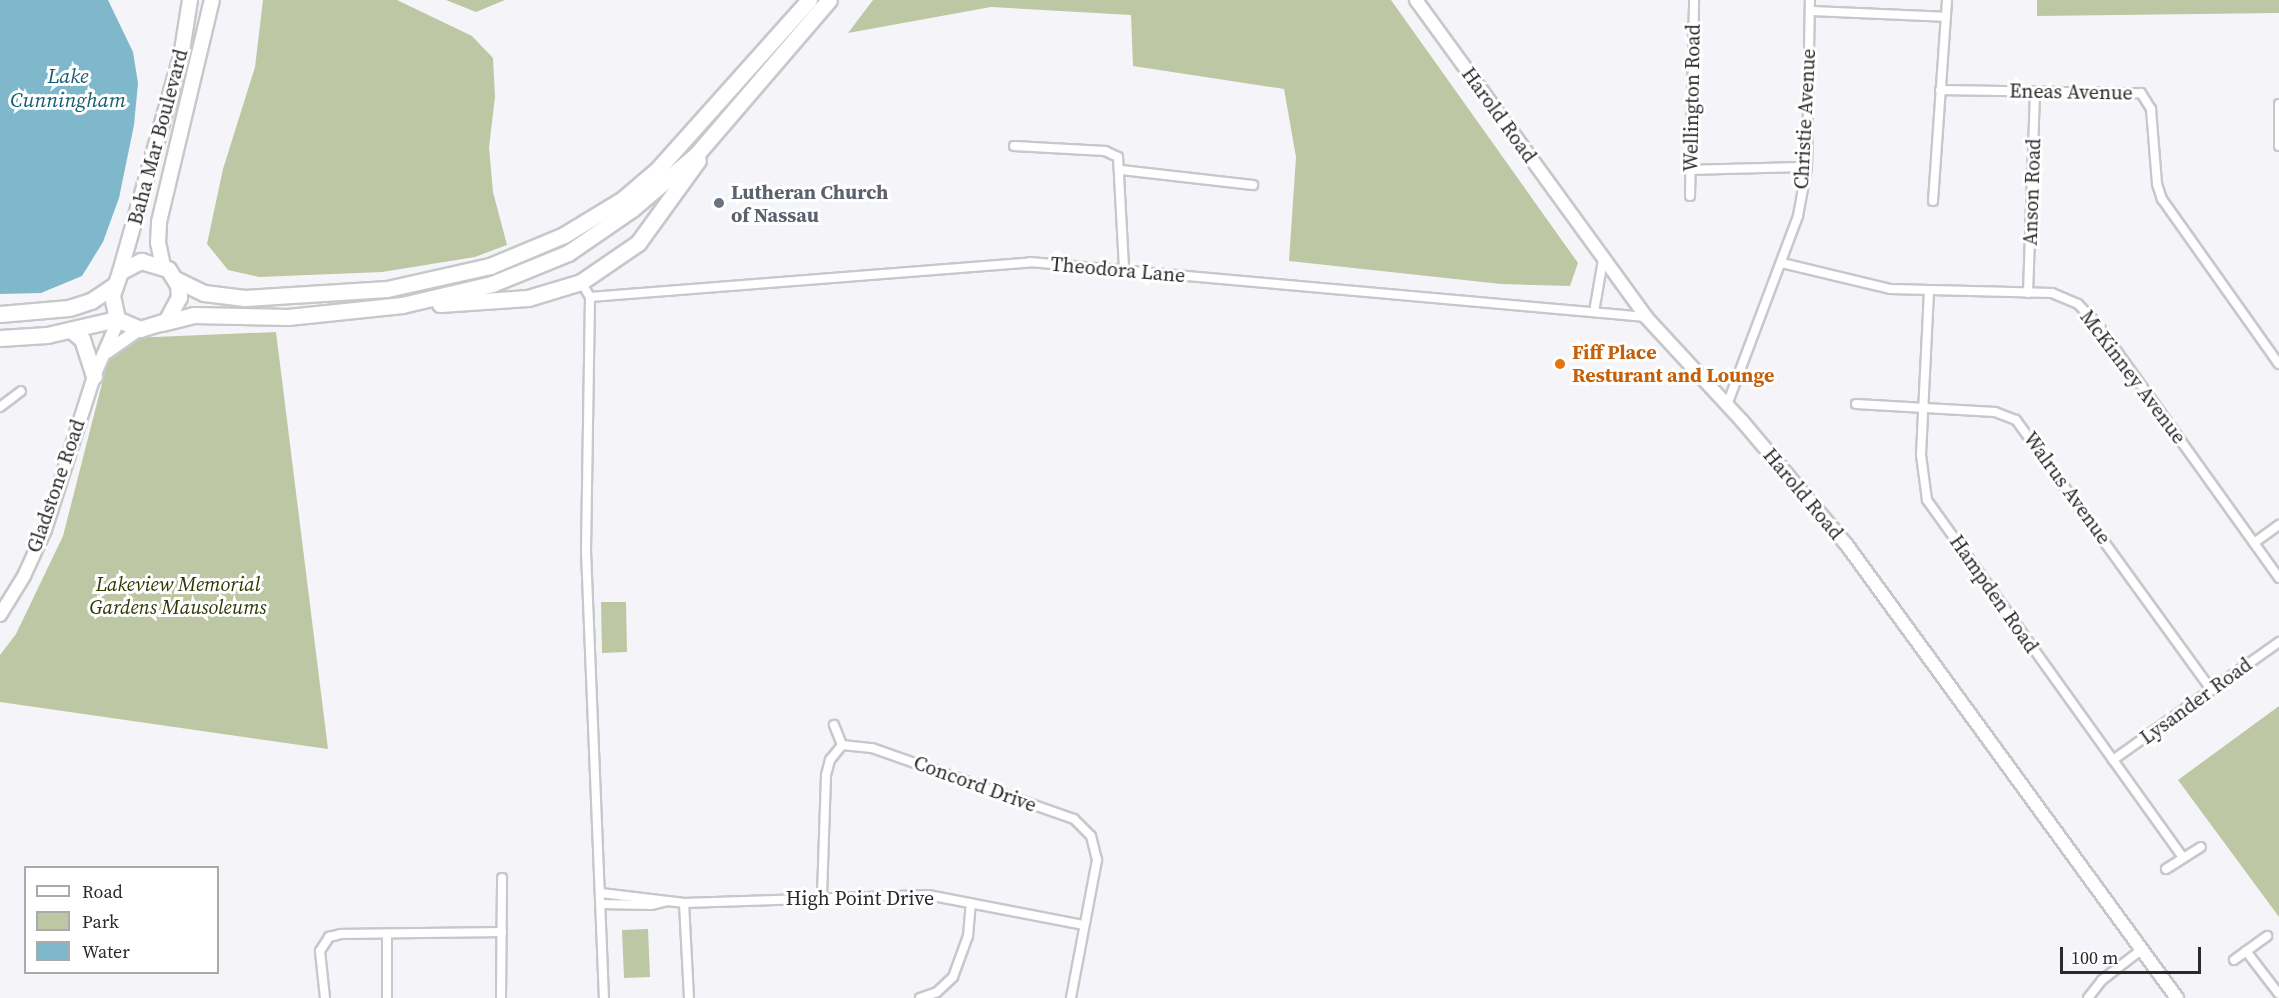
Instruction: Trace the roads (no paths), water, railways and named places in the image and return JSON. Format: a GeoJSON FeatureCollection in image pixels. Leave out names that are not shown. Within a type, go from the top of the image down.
{"type":"FeatureCollection","features":[{"type":"Feature","properties":{"kind":"highway"},"geometry":{"type":"LineString","coordinates":[[0,314],[69,308],[91,301],[113,286],[120,272],[141,261],[163,266],[175,279],[217,296],[268,298],[349,293],[453,276],[490,266],[555,239],[623,199],[657,170],[809,0]]}},
{"type":"Feature","properties":{"kind":"highway"},"geometry":{"type":"LineString","coordinates":[[0,338],[72,331],[118,320],[140,329],[193,315],[288,317],[402,305],[528,298],[581,282],[638,243],[708,142],[830,0]]}},
{"type":"Feature","properties":{"kind":"highway"},"geometry":{"type":"LineString","coordinates":[[402,305],[492,285],[567,253],[632,209],[708,142]]}},
{"type":"Feature","properties":{"kind":"highway"},"geometry":{"type":"LineString","coordinates":[[162,323],[178,304],[175,279]]}},
{"type":"Feature","properties":{"kind":"highway"},"geometry":{"type":"LineString","coordinates":[[113,286],[118,320]]}},
{"type":"Feature","properties":{"kind":"highway"},"geometry":{"type":"LineString","coordinates":[[72,331],[82,339],[94,376]]}},
{"type":"Feature","properties":{"kind":"main road","name":"Baha Mar Boulevard"},"geometry":{"type":"LineString","coordinates":[[120,272],[181,57],[190,0]]}},
{"type":"Feature","properties":{"kind":"main road","name":"Baha Mar Boulevard"},"geometry":{"type":"LineString","coordinates":[[163,266],[158,243],[159,222],[212,0]]}},
{"type":"Feature","properties":{"kind":"main road","name":"Harold Road"},"geometry":{"type":"LineString","coordinates":[[1416,0],[1646,317],[1727,405],[1846,544],[2177,998]]}},
{"type":"Feature","properties":{"kind":"main road","name":"Gladstone Road"},"geometry":{"type":"LineString","coordinates":[[0,615],[24,576],[45,530],[94,376],[118,320]]}},
{"type":"Feature","properties":{"kind":"main road"},"geometry":{"type":"LineString","coordinates":[[104,354],[140,329]]}},
{"type":"Feature","properties":{"kind":"street","name":"Wellington Road"},"geometry":{"type":"LineString","coordinates":[[1690,196],[1694,0]]}},
{"type":"Feature","properties":{"kind":"street","name":"Christie Avenue"},"geometry":{"type":"LineString","coordinates":[[1727,405],[1798,216],[1807,167],[1810,0]]}},
{"type":"Feature","properties":{"kind":"street"},"geometry":{"type":"LineString","coordinates":[[1933,201],[1947,0]]}},
{"type":"Feature","properties":{"kind":"street"},"geometry":{"type":"LineString","coordinates":[[1810,11],[1946,17]]}},
{"type":"Feature","properties":{"kind":"street","name":"Eneas Avenue"},"geometry":{"type":"LineString","coordinates":[[1940,90],[2132,91],[2148,99],[2162,199],[2279,364]]}},
{"type":"Feature","properties":{"kind":"street","name":"Anson Road"},"geometry":{"type":"LineString","coordinates":[[2028,293],[2035,91]]}},
{"type":"Feature","properties":{"kind":"street"},"geometry":{"type":"LineString","coordinates":[[2279,104],[2279,146]]}},
{"type":"Feature","properties":{"kind":"street"},"geometry":{"type":"LineString","coordinates":[[1014,146],[1105,152],[1118,157],[1121,170],[1124,269]]}},
{"type":"Feature","properties":{"kind":"street"},"geometry":{"type":"LineString","coordinates":[[1691,170],[1807,167]]}},
{"type":"Feature","properties":{"kind":"street"},"geometry":{"type":"LineString","coordinates":[[1121,170],[1253,185]]}},
{"type":"Feature","properties":{"kind":"street"},"geometry":{"type":"LineString","coordinates":[[1594,312],[1603,260]]}},
{"type":"Feature","properties":{"kind":"street","name":"Theodora Lane"},"geometry":{"type":"LineString","coordinates":[[590,297],[997,263],[1124,269],[1646,317]]}},
{"type":"Feature","properties":{"kind":"street","name":"McKinney Avenue"},"geometry":{"type":"LineString","coordinates":[[1782,263],[1863,285],[1929,291],[2028,293],[2068,298],[2088,311],[2279,579]]}},
{"type":"Feature","properties":{"kind":"street"},"geometry":{"type":"LineString","coordinates":[[581,282],[590,297],[586,551],[604,998]]}},
{"type":"Feature","properties":{"kind":"street","name":"Hampden Road"},"geometry":{"type":"LineString","coordinates":[[1929,291],[1922,474],[1927,500],[2183,858]]}},
{"type":"Feature","properties":{"kind":"street"},"geometry":{"type":"LineString","coordinates":[[0,407],[21,392]]}},
{"type":"Feature","properties":{"kind":"street","name":"Walrus Avenue"},"geometry":{"type":"LineString","coordinates":[[1856,404],[1995,412],[2022,426],[2211,689]]}},
{"type":"Feature","properties":{"kind":"street"},"geometry":{"type":"LineString","coordinates":[[2254,543],[2279,525]]}},
{"type":"Feature","properties":{"kind":"street","name":"Lysander Road"},"geometry":{"type":"LineString","coordinates":[[2113,760],[2279,642]]}},
{"type":"Feature","properties":{"kind":"street"},"geometry":{"type":"LineString","coordinates":[[822,896],[826,775],[830,760],[842,745],[834,725]]}},
{"type":"Feature","properties":{"kind":"street","name":"Concord Drive"},"geometry":{"type":"LineString","coordinates":[[842,745],[872,748],[1074,819],[1085,828],[1097,848],[1097,872],[1084,925],[1071,998]]}},
{"type":"Feature","properties":{"kind":"street"},"geometry":{"type":"LineString","coordinates":[[2166,869],[2201,847]]}},
{"type":"Feature","properties":{"kind":"street"},"geometry":{"type":"LineString","coordinates":[[501,998],[502,878]]}},
{"type":"Feature","properties":{"kind":"street","name":"High Point Drive"},"geometry":{"type":"LineString","coordinates":[[601,893],[684,903],[822,896],[917,895],[1084,925]]}},
{"type":"Feature","properties":{"kind":"street","name":"High Point Drive"},"geometry":{"type":"LineString","coordinates":[[601,904],[651,905],[669,901]]}},
{"type":"Feature","properties":{"kind":"street"},"geometry":{"type":"LineString","coordinates":[[684,903],[689,998]]}},
{"type":"Feature","properties":{"kind":"street"},"geometry":{"type":"LineString","coordinates":[[920,998],[937,992],[953,977],[968,936],[971,903]]}},
{"type":"Feature","properties":{"kind":"street"},"geometry":{"type":"LineString","coordinates":[[325,998],[321,944],[340,934],[502,932]]}},
{"type":"Feature","properties":{"kind":"street"},"geometry":{"type":"LineString","coordinates":[[387,934],[387,998]]}},
{"type":"Feature","properties":{"kind":"street"},"geometry":{"type":"LineString","coordinates":[[2234,960],[2267,936]]}},
{"type":"Feature","properties":{"kind":"street"},"geometry":{"type":"LineString","coordinates":[[2088,998],[2102,980],[2141,950]]}},
{"type":"Feature","properties":{"kind":"street"},"geometry":{"type":"LineString","coordinates":[[2246,951],[2279,994]]}},
{"type":"Feature","properties":{"kind":"water","name":"Lake Cunningham"},"geometry":{"type":"Polygon","coordinates":[[[0,0],[108,0],[133,52],[138,83],[134,125],[119,198],[103,242],[82,276],[41,293],[0,294],[0,0]]]}},
{"type":"Feature","properties":{"kind":"place","name":"Lutheran Church of Nassau"},"geometry":{"type":"Point","coordinates":[719,203]}},
{"type":"Feature","properties":{"kind":"place","name":"Fiff Place Resturant and Lounge"},"geometry":{"type":"Point","coordinates":[1560,364]}},
{"type":"Feature","properties":{"kind":"park label","name":"Lakeview Memorial Gardens Mausoleums"},"geometry":{"type":"Point","coordinates":[178,596]}}]}
